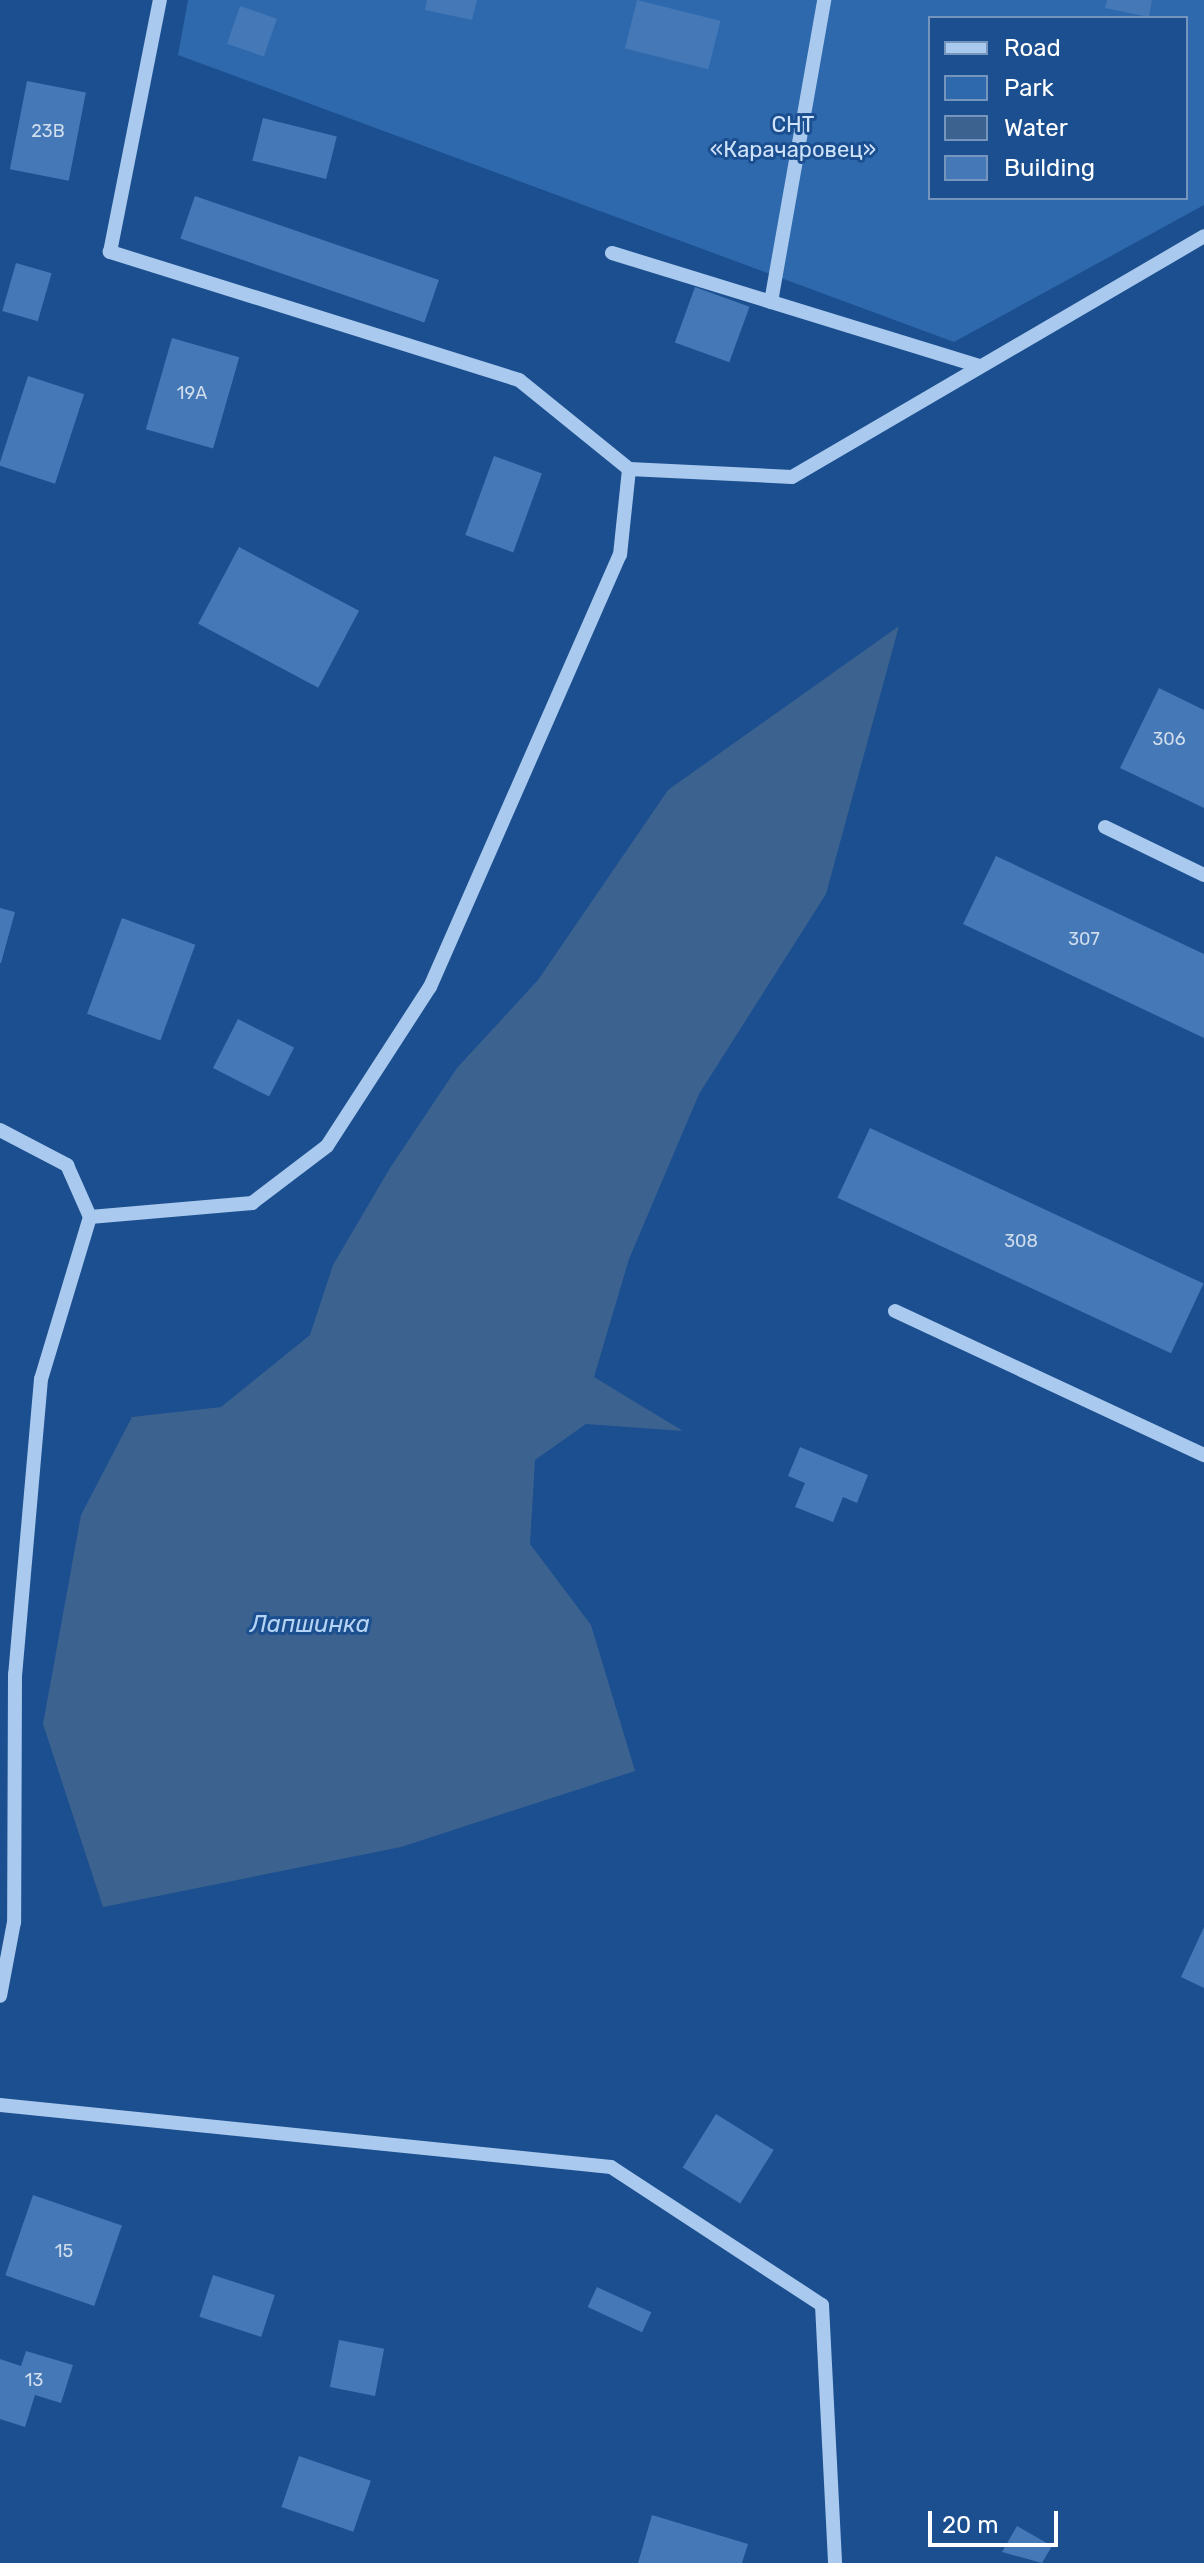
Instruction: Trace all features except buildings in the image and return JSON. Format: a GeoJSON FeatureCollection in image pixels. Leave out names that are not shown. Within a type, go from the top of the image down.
{"type":"FeatureCollection","features":[{"type":"Feature","properties":{"kind":"street"},"geometry":{"type":"LineString","coordinates":[[160,0],[110,252],[519,380],[629,469],[792,477],[1204,236]]}},
{"type":"Feature","properties":{"kind":"street"},"geometry":{"type":"LineString","coordinates":[[771,302],[824,0]]}},
{"type":"Feature","properties":{"kind":"street"},"geometry":{"type":"LineString","coordinates":[[612,253],[980,366]]}},
{"type":"Feature","properties":{"kind":"street"},"geometry":{"type":"LineString","coordinates":[[90,1217],[252,1203],[327,1146],[430,987],[620,555],[629,469]]}},
{"type":"Feature","properties":{"kind":"street"},"geometry":{"type":"LineString","coordinates":[[1105,827],[1204,875]]}},
{"type":"Feature","properties":{"kind":"street"},"geometry":{"type":"LineString","coordinates":[[0,1130],[67,1165],[90,1217],[41,1379],[15,1674],[14,1922],[0,1996]]}},
{"type":"Feature","properties":{"kind":"street"},"geometry":{"type":"LineString","coordinates":[[895,1311],[1204,1455]]}},
{"type":"Feature","properties":{"kind":"street"},"geometry":{"type":"LineString","coordinates":[[0,2105],[611,2167],[822,2305],[835,2563]]}},
{"type":"Feature","properties":{"kind":"green space","name":"СНТ «Карачаровец»"},"geometry":{"type":"Polygon","coordinates":[[[188,0],[1204,0],[1204,205],[954,342],[178,55],[188,0]]]}},
{"type":"Feature","properties":{"kind":"water","name":"Лапшинка"},"geometry":{"type":"Polygon","coordinates":[[[899,626],[826,894],[699,1094],[629,1259],[594,1377],[683,1431],[586,1424],[535,1460],[530,1544],[591,1625],[635,1771],[401,1847],[103,1907],[43,1724],[81,1515],[132,1417],[221,1407],[310,1335],[333,1265],[390,1168],[457,1068],[538,980],[668,790],[899,626]]]}}]}
